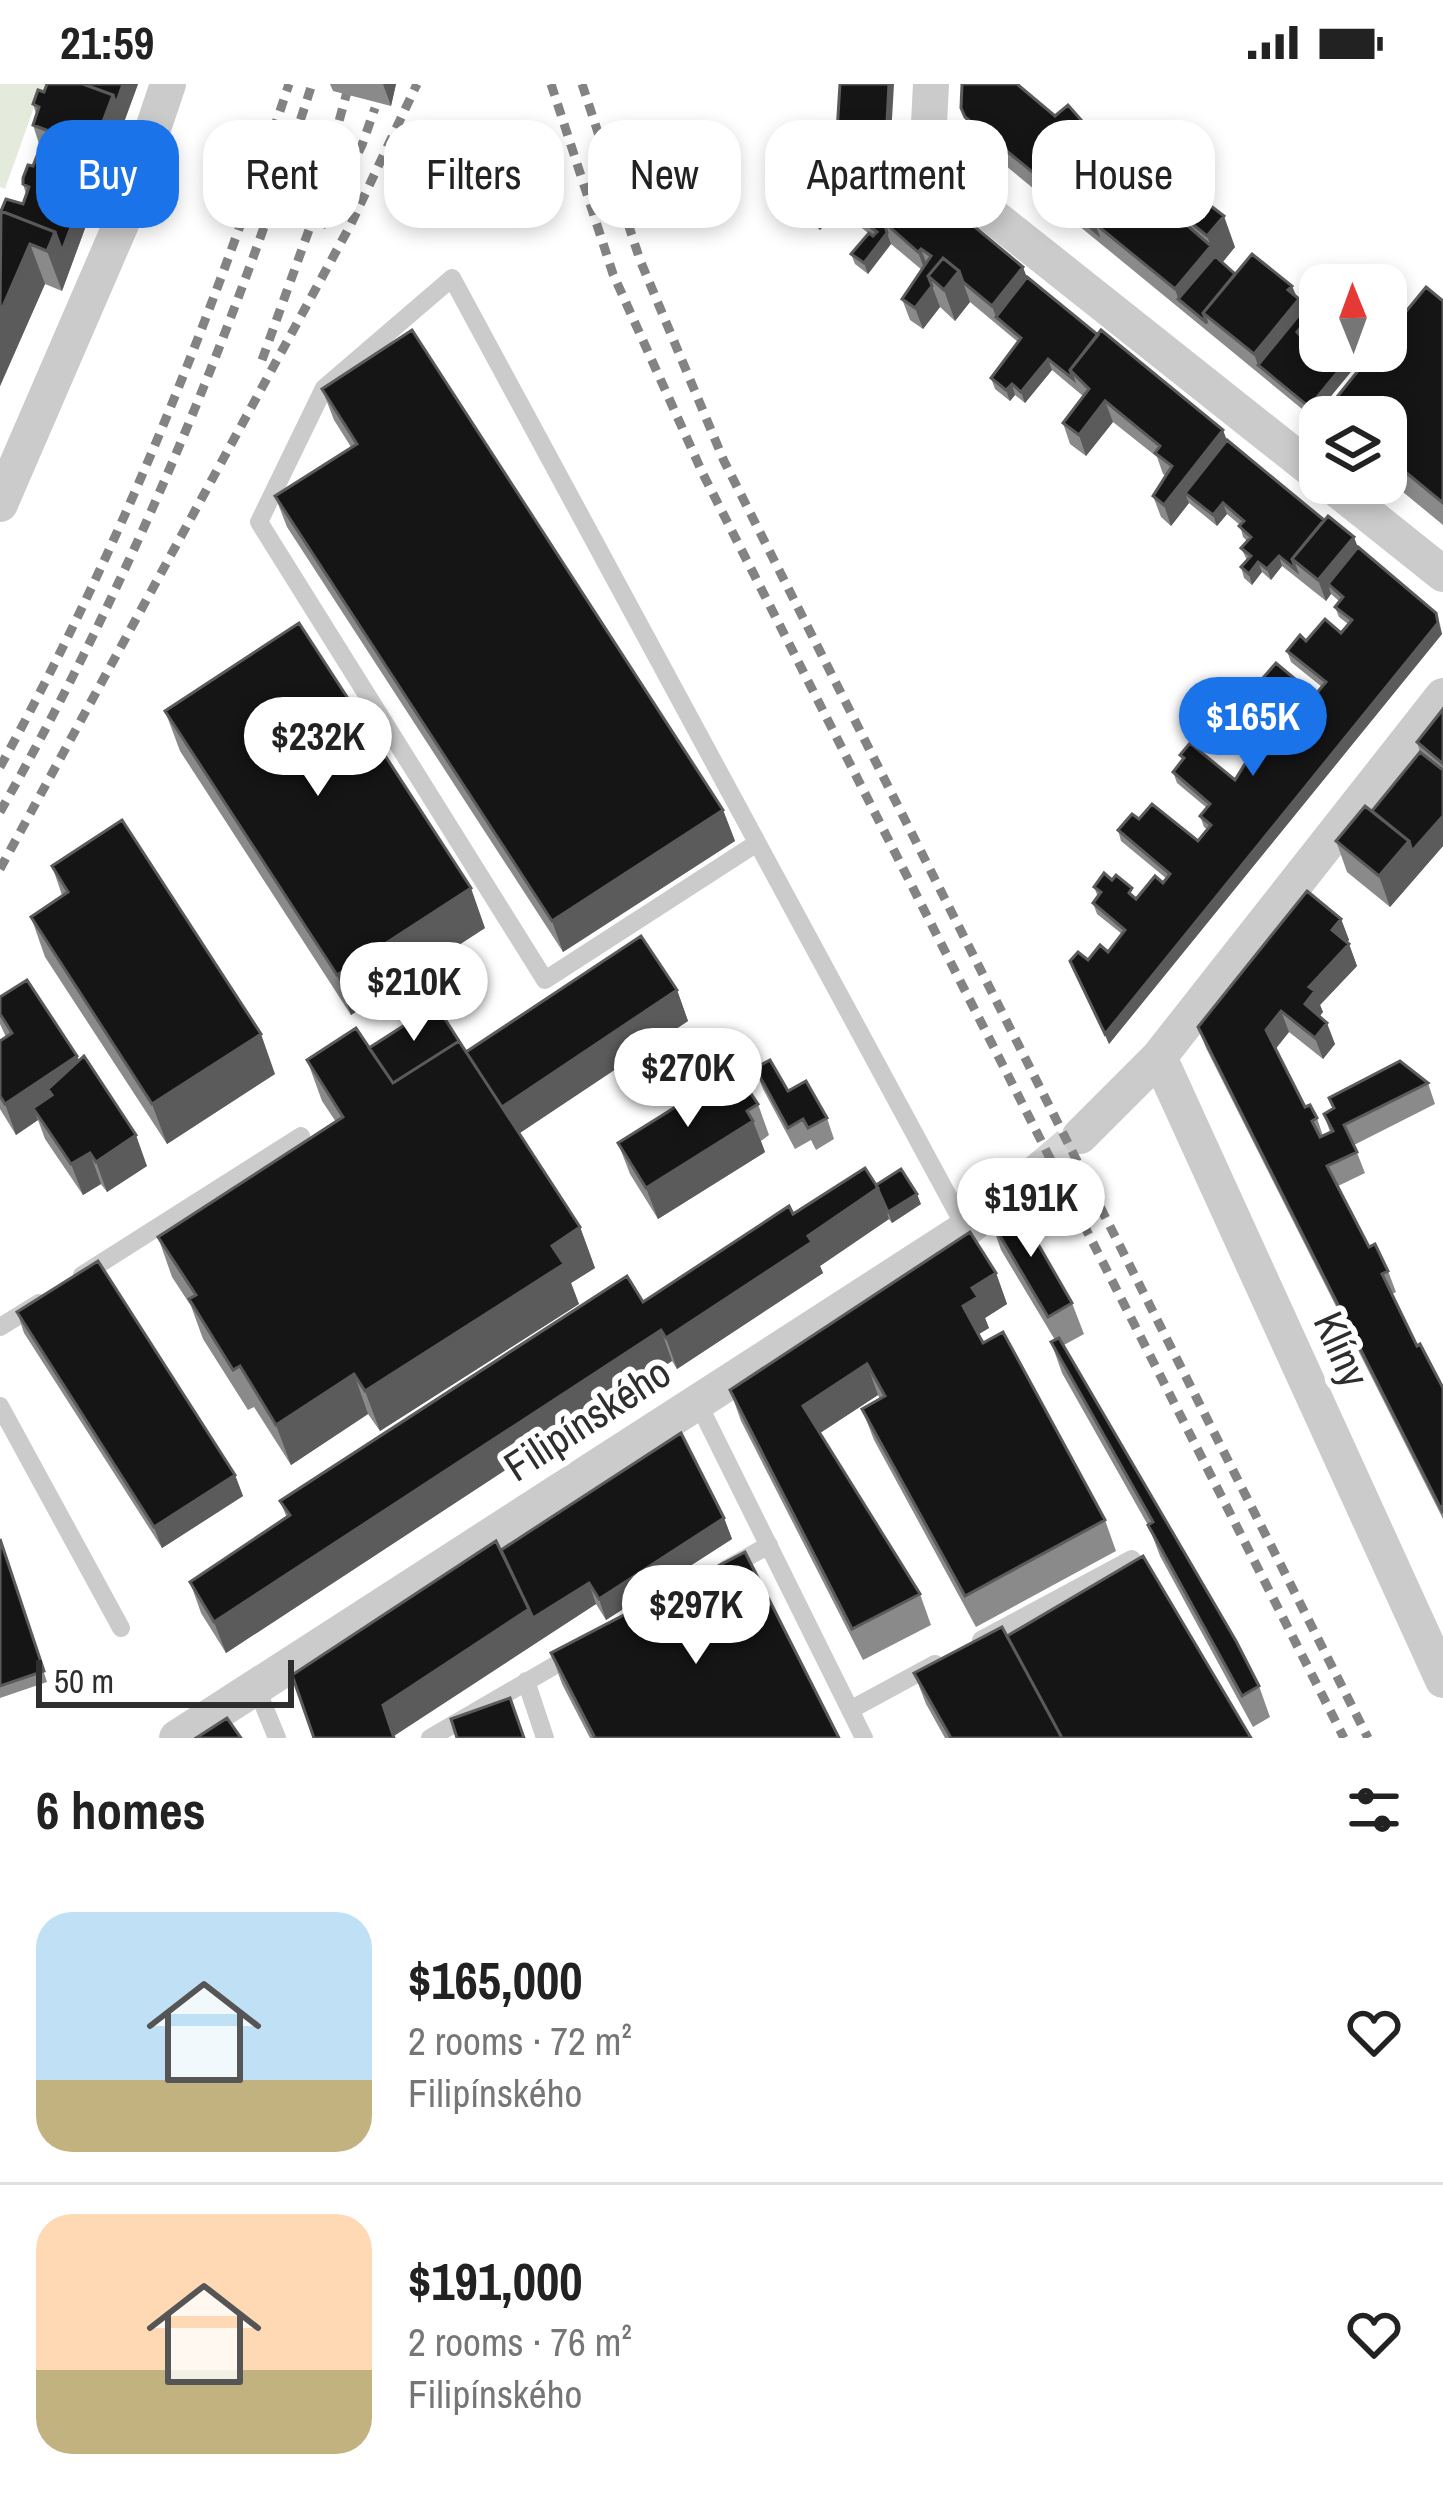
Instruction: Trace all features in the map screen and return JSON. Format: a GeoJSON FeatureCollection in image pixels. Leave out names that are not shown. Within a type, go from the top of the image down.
{"type":"FeatureCollection","features":[{"type":"Feature","properties":{"kind":"street"},"geometry":{"type":"LineString","coordinates":[[0,504],[121,224],[168,84]]}},
{"type":"Feature","properties":{"kind":"street"},"geometry":{"type":"LineString","coordinates":[[931,84],[927,164],[1299,459]]}},
{"type":"Feature","properties":{"kind":"street"},"geometry":{"type":"LineString","coordinates":[[1355,504],[1443,574]]}},
{"type":"Feature","properties":{"kind":"street"},"geometry":{"type":"LineString","coordinates":[[1081,1136],[1159,1057],[1443,696]]}},
{"type":"Feature","properties":{"kind":"street","name":"Klíny"},"geometry":{"type":"LineString","coordinates":[[1159,1057],[1443,1680]]}},
{"type":"Feature","properties":{"kind":"street","name":"Filipínského"},"geometry":{"type":"LineString","coordinates":[[176,1738],[966,1229],[1042,1168]]}},
{"type":"Feature","properties":{"kind":"lane"},"geometry":{"type":"LineString","coordinates":[[757,843],[545,980],[259,522],[324,388],[452,278],[966,1229]]}},
{"type":"Feature","properties":{"kind":"lane"},"geometry":{"type":"LineString","coordinates":[[0,1327],[301,1136]]}},
{"type":"Feature","properties":{"kind":"lane"},"geometry":{"type":"LineString","coordinates":[[697,1401],[864,1738]]}},
{"type":"Feature","properties":{"kind":"lane"},"geometry":{"type":"LineString","coordinates":[[0,1406],[121,1628]]}},
{"type":"Feature","properties":{"kind":"lane"},"geometry":{"type":"LineString","coordinates":[[708,1579],[769,1544]]}},
{"type":"Feature","properties":{"kind":"lane"},"geometry":{"type":"LineString","coordinates":[[971,1645],[1132,1559]]}},
{"type":"Feature","properties":{"kind":"lane"},"geometry":{"type":"LineString","coordinates":[[430,1738],[586,1647]]}},
{"type":"Feature","properties":{"kind":"lane"},"geometry":{"type":"LineString","coordinates":[[850,1710],[951,1656]]}},
{"type":"Feature","properties":{"kind":"lane"},"geometry":{"type":"LineString","coordinates":[[526,1681],[545,1738]]}},
{"type":"Feature","properties":{"kind":"lane"},"geometry":{"type":"LineString","coordinates":[[256,1687],[277,1738]]}},
{"type":"Feature","properties":{"kind":"green space"},"geometry":{"type":"Polygon","coordinates":[[[0,84],[46,84],[5,189],[0,187],[0,84]]]}},
{"type":"Feature","properties":{"kind":"building"},"geometry":{"type":"Polygon","coordinates":[[[47,84],[83,84],[113,95],[104,120],[36,120],[36,126],[33,125],[39,107],[33,104],[38,90],[44,92],[47,84]]]}},
{"type":"Feature","properties":{"kind":"building"},"geometry":{"type":"Polygon","coordinates":[[[83,84],[123,84],[116,104],[113,95],[83,84]]]}},
{"type":"Feature","properties":{"kind":"building"},"geometry":{"type":"Polygon","coordinates":[[[840,84],[889,84],[887,120],[838,120],[840,84]]]}},
{"type":"Feature","properties":{"kind":"building"},"geometry":{"type":"Polygon","coordinates":[[[962,84],[1017,84],[1055,116],[1068,105],[1081,120],[1032,120],[1032,172],[1008,152],[1008,120],[969,120],[961,108],[962,84]]]}},
{"type":"Feature","properties":{"kind":"building"},"geometry":{"type":"Polygon","coordinates":[[[36,158],[36,225],[1,211],[6,199],[23,204],[29,187],[23,178],[28,165],[33,166],[36,158]]]}},
{"type":"Feature","properties":{"kind":"building"},"geometry":{"type":"Polygon","coordinates":[[[1,211],[55,232],[47,251],[30,244],[0,313],[1,211]]]}},
{"type":"Feature","properties":{"kind":"building"},"geometry":{"type":"Polygon","coordinates":[[[45,228],[71,228],[62,251],[55,232],[45,228]]]}},
{"type":"Feature","properties":{"kind":"building"},"geometry":{"type":"Polygon","coordinates":[[[872,228],[886,228],[887,233],[864,263],[851,254],[869,233],[877,232],[872,228]]]}},
{"type":"Feature","properties":{"kind":"building"},"geometry":{"type":"Polygon","coordinates":[[[891,228],[976,228],[1023,267],[992,306],[943,258],[928,276],[932,286],[915,308],[902,299],[931,256],[921,249],[918,252],[891,228]]]}},
{"type":"Feature","properties":{"kind":"building"},"geometry":{"type":"Polygon","coordinates":[[[1100,228],[1190,228],[1211,246],[1175,289],[1100,228]]]}},
{"type":"Feature","properties":{"kind":"building"},"geometry":{"type":"Polygon","coordinates":[[[1252,254],[1292,286],[1288,290],[1299,299],[1254,354],[1203,313],[1252,254]]]}},
{"type":"Feature","properties":{"kind":"building"},"geometry":{"type":"Polygon","coordinates":[[[1215,256],[1235,274],[1203,313],[1207,323],[1178,299],[1215,256]]]}},
{"type":"Feature","properties":{"kind":"building"},"geometry":{"type":"Polygon","coordinates":[[[943,258],[959,271],[944,290],[928,276],[943,258]]]}},
{"type":"Feature","properties":{"kind":"building"},"geometry":{"type":"Polygon","coordinates":[[[1027,277],[1098,335],[1070,370],[1073,379],[1048,359],[1021,392],[1012,384],[1006,390],[991,378],[1021,338],[996,317],[1027,277]]]}},
{"type":"Feature","properties":{"kind":"building"},"geometry":{"type":"Polygon","coordinates":[[[1426,287],[1443,301],[1443,503],[1407,473],[1407,396],[1338,396],[1357,372],[1407,372],[1407,310],[1426,287]]]}},
{"type":"Feature","properties":{"kind":"building"},"geometry":{"type":"Polygon","coordinates":[[[1299,315],[1299,372],[1338,372],[1318,396],[1299,399],[1258,365],[1299,315]]]}},
{"type":"Feature","properties":{"kind":"building"},"geometry":{"type":"Polygon","coordinates":[[[412,330],[723,810],[552,921],[275,496],[357,444],[322,389],[412,330]]]}},
{"type":"Feature","properties":{"kind":"building"},"geometry":{"type":"Polygon","coordinates":[[[1101,330],[1223,430],[1164,505],[1153,496],[1172,466],[1155,453],[1160,446],[1105,401],[1079,435],[1063,423],[1089,389],[1070,370],[1101,330]]]}},
{"type":"Feature","properties":{"kind":"building"},"geometry":{"type":"Polygon","coordinates":[[[1227,440],[1324,520],[1292,559],[1296,570],[1279,556],[1267,569],[1258,562],[1249,574],[1241,567],[1251,556],[1241,548],[1251,537],[1239,526],[1244,521],[1223,503],[1213,515],[1185,493],[1227,440]]]}},
{"type":"Feature","properties":{"kind":"building"},"geometry":{"type":"Polygon","coordinates":[[[1328,516],[1354,537],[1318,580],[1292,559],[1328,516]]]}},
{"type":"Feature","properties":{"kind":"building"},"geometry":{"type":"Polygon","coordinates":[[[1358,547],[1436,613],[1438,623],[1105,1034],[1070,961],[1078,952],[1088,960],[1100,945],[1108,952],[1125,930],[1093,903],[1101,892],[1094,887],[1104,873],[1112,880],[1116,875],[1132,888],[1129,893],[1136,899],[1155,876],[1163,883],[1170,874],[1118,830],[1132,814],[1139,819],[1152,804],[1198,841],[1211,825],[1200,816],[1210,804],[1173,772],[1184,758],[1180,755],[1190,743],[1235,780],[1253,751],[1204,711],[1215,697],[1236,713],[1249,697],[1271,716],[1286,698],[1262,679],[1276,663],[1300,683],[1295,688],[1310,701],[1326,682],[1287,651],[1300,635],[1306,641],[1325,619],[1341,633],[1352,620],[1335,607],[1343,597],[1328,584],[1358,547]]]}},
{"type":"Feature","properties":{"kind":"building"},"geometry":{"type":"Polygon","coordinates":[[[299,623],[471,888],[337,975],[165,711],[299,623]]]}},
{"type":"Feature","properties":{"kind":"building"},"geometry":{"type":"Polygon","coordinates":[[[1443,709],[1443,764],[1417,742],[1443,709]]]}},
{"type":"Feature","properties":{"kind":"building"},"geometry":{"type":"Polygon","coordinates":[[[1420,752],[1443,770],[1443,816],[1412,851],[1409,841],[1372,811],[1420,752]]]}},
{"type":"Feature","properties":{"kind":"building"},"geometry":{"type":"Polygon","coordinates":[[[1365,806],[1409,841],[1379,876],[1336,841],[1365,806]]]}},
{"type":"Feature","properties":{"kind":"building"},"geometry":{"type":"Polygon","coordinates":[[[122,820],[261,1034],[152,1104],[31,917],[68,892],[52,866],[122,820]]]}},
{"type":"Feature","properties":{"kind":"building"},"geometry":{"type":"Polygon","coordinates":[[[1307,891],[1341,919],[1332,930],[1349,944],[1309,987],[1315,991],[1305,1004],[1327,1023],[1315,1038],[1281,1011],[1266,1030],[1305,1107],[1310,1105],[1317,1118],[1312,1121],[1320,1137],[1333,1131],[1324,1114],[1334,1108],[1329,1098],[1400,1061],[1428,1083],[1344,1125],[1357,1152],[1327,1166],[1369,1247],[1375,1244],[1388,1271],[1382,1274],[1443,1388],[1443,1513],[1198,1027],[1307,891]]]}},
{"type":"Feature","properties":{"kind":"building"},"geometry":{"type":"Polygon","coordinates":[[[641,936],[677,990],[502,1107],[466,1052],[641,936]]]}},
{"type":"Feature","properties":{"kind":"building"},"geometry":{"type":"Polygon","coordinates":[[[27,980],[77,1056],[5,1104],[0,1096],[0,1041],[12,1033],[0,1014],[0,997],[27,980]]]}},
{"type":"Feature","properties":{"kind":"building"},"geometry":{"type":"Polygon","coordinates":[[[436,1005],[459,1041],[393,1083],[369,1048],[436,1005]]]}},
{"type":"Feature","properties":{"kind":"building"},"geometry":{"type":"Polygon","coordinates":[[[356,1028],[393,1083],[459,1041],[580,1227],[552,1246],[564,1264],[365,1391],[354,1374],[276,1425],[240,1366],[233,1370],[189,1299],[196,1295],[158,1237],[343,1117],[307,1060],[356,1028]]]}},
{"type":"Feature","properties":{"kind":"building"},"geometry":{"type":"Polygon","coordinates":[[[84,1056],[136,1135],[96,1162],[90,1153],[71,1164],[33,1108],[52,1095],[48,1089],[84,1056]]]}},
{"type":"Feature","properties":{"kind":"building"},"geometry":{"type":"Polygon","coordinates":[[[770,1060],[788,1091],[806,1081],[827,1118],[808,1128],[803,1119],[788,1128],[755,1068],[770,1060]]]}},
{"type":"Feature","properties":{"kind":"building"},"geometry":{"type":"Polygon","coordinates":[[[725,1076],[733,1088],[743,1082],[758,1104],[747,1111],[753,1121],[646,1188],[618,1143],[725,1076]]]}},
{"type":"Feature","properties":{"kind":"building"},"geometry":{"type":"Polygon","coordinates":[[[865,1168],[878,1188],[808,1236],[812,1242],[666,1338],[661,1330],[214,1622],[190,1582],[290,1515],[280,1501],[627,1276],[643,1302],[789,1206],[793,1214],[865,1168]]]}},
{"type":"Feature","properties":{"kind":"building"},"geometry":{"type":"Polygon","coordinates":[[[901,1169],[917,1194],[888,1212],[876,1185],[901,1169]]]}},
{"type":"Feature","properties":{"kind":"building"},"geometry":{"type":"Polygon","coordinates":[[[1015,1204],[1072,1303],[1048,1317],[990,1219],[1015,1204]]]}},
{"type":"Feature","properties":{"kind":"building"},"geometry":{"type":"Polygon","coordinates":[[[970,1232],[996,1273],[972,1288],[978,1297],[963,1306],[983,1343],[1003,1332],[1105,1520],[965,1596],[862,1409],[885,1396],[867,1364],[803,1406],[920,1594],[852,1629],[730,1390],[970,1232]]]}},
{"type":"Feature","properties":{"kind":"building"},"geometry":{"type":"Polygon","coordinates":[[[98,1261],[235,1475],[154,1527],[17,1312],[98,1261]]]}},
{"type":"Feature","properties":{"kind":"building"},"geometry":{"type":"Polygon","coordinates":[[[1059,1338],[1236,1641],[1259,1686],[1242,1696],[1148,1525],[1153,1522],[1051,1342],[1059,1338]]]}},
{"type":"Feature","properties":{"kind":"building"},"geometry":{"type":"Polygon","coordinates":[[[681,1433],[724,1518],[599,1599],[589,1583],[533,1618],[501,1550],[681,1433]]]}},
{"type":"Feature","properties":{"kind":"building"},"geometry":{"type":"Polygon","coordinates":[[[0,1539],[44,1671],[0,1686],[0,1539]]]}},
{"type":"Feature","properties":{"kind":"building"},"geometry":{"type":"Polygon","coordinates":[[[496,1541],[529,1609],[383,1705],[394,1738],[314,1738],[292,1675],[496,1541]]]}},
{"type":"Feature","properties":{"kind":"building"},"geometry":{"type":"Polygon","coordinates":[[[745,1552],[839,1738],[595,1738],[551,1653],[745,1552]]]}},
{"type":"Feature","properties":{"kind":"building"},"geometry":{"type":"Polygon","coordinates":[[[1143,1556],[1251,1738],[1062,1738],[1007,1636],[1143,1556]]]}},
{"type":"Feature","properties":{"kind":"building"},"geometry":{"type":"Polygon","coordinates":[[[1002,1627],[1062,1738],[951,1738],[914,1673],[1002,1627]]]}},
{"type":"Feature","properties":{"kind":"building"},"geometry":{"type":"Polygon","coordinates":[[[510,1698],[524,1738],[457,1738],[451,1719],[510,1698]]]}},
{"type":"Feature","properties":{"kind":"building"},"geometry":{"type":"Polygon","coordinates":[[[227,1718],[241,1738],[196,1738],[227,1718]]]}},
{"type":"Feature","properties":{"kind":"tunnel"},"geometry":{"type":"LineString","coordinates":[[1042,1168],[1080,1136]]}},
{"type":"Feature","properties":{"kind":"railway"},"geometry":{"type":"LineString","coordinates":[[0,767],[85,602],[160,432],[228,259],[289,84]]}},
{"type":"Feature","properties":{"kind":"railway"},"geometry":{"type":"LineString","coordinates":[[0,812],[93,636],[175,456],[248,272],[312,84]]}},
{"type":"Feature","properties":{"kind":"railway"},"geometry":{"type":"LineString","coordinates":[[0,869],[351,224],[417,84]]}},
{"type":"Feature","properties":{"kind":"railway"},"geometry":{"type":"LineString","coordinates":[[551,84],[613,274],[703,474],[1344,1738]]}},
{"type":"Feature","properties":{"kind":"railway"},"geometry":{"type":"LineString","coordinates":[[582,84],[640,260],[724,461],[1368,1738]]}},
{"type":"Feature","properties":{"kind":"railway"},"geometry":{"type":"LineString","coordinates":[[262,360],[310,227],[347,92]]}},
{"type":"Feature","properties":{"kind":"railway"},"geometry":{"type":"LineString","coordinates":[[360,149],[375,108]]}}]}
